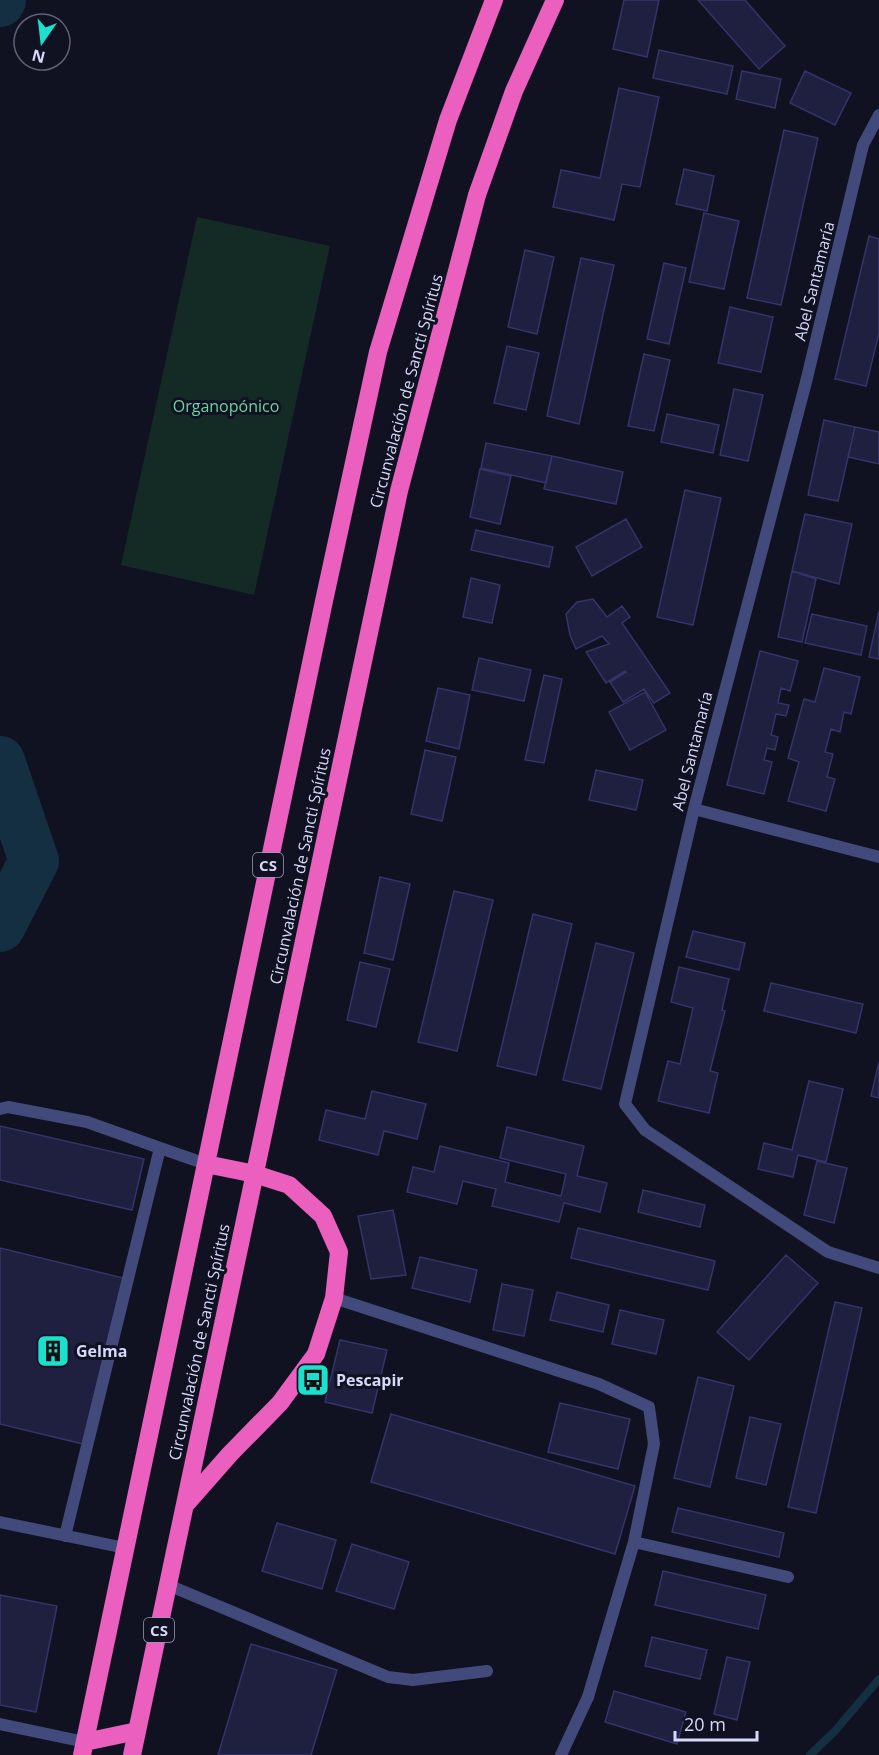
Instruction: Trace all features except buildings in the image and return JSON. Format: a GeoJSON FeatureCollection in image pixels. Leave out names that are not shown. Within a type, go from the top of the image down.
{"type":"FeatureCollection","features":[{"type":"Feature","properties":{"kind":"highway","name":"Circunvalación de Sancti Spíritus"},"geometry":{"type":"LineString","coordinates":[[83,1748],[378,352],[448,120],[494,0]]}},
{"type":"Feature","properties":{"kind":"highway","name":"Circunvalación de Sancti Spíritus"},"geometry":{"type":"LineString","coordinates":[[132,1755],[399,491],[477,195],[514,91],[555,0]]}},
{"type":"Feature","properties":{"kind":"highway"},"geometry":{"type":"LineString","coordinates":[[185,1505],[230,1454],[280,1403],[316,1354],[334,1298],[339,1252],[323,1216],[289,1185],[255,1174],[206,1164]]}},
{"type":"Feature","properties":{"kind":"highway"},"geometry":{"type":"LineString","coordinates":[[83,1748],[137,1731]]}},
{"type":"Feature","properties":{"kind":"street","name":"Abel Santamaría"},"geometry":{"type":"LineString","coordinates":[[879,115],[863,145],[806,382],[694,809],[625,1104],[645,1130],[828,1252],[879,1268]]}},
{"type":"Feature","properties":{"kind":"street"},"geometry":{"type":"LineString","coordinates":[[694,809],[879,857]]}},
{"type":"Feature","properties":{"kind":"street"},"geometry":{"type":"LineString","coordinates":[[0,1109],[8,1107],[87,1122],[206,1164]]}},
{"type":"Feature","properties":{"kind":"street"},"geometry":{"type":"LineString","coordinates":[[65,1536],[160,1148]]}},
{"type":"Feature","properties":{"kind":"street"},"geometry":{"type":"LineString","coordinates":[[334,1298],[599,1384],[649,1407],[654,1444],[634,1542],[588,1697],[561,1755]]}},
{"type":"Feature","properties":{"kind":"street"},"geometry":{"type":"LineString","coordinates":[[0,1522],[125,1548]]}},
{"type":"Feature","properties":{"kind":"street"},"geometry":{"type":"LineString","coordinates":[[634,1542],[788,1577]]}},
{"type":"Feature","properties":{"kind":"street"},"geometry":{"type":"LineString","coordinates":[[168,1585],[388,1677],[413,1680],[487,1671]]}},
{"type":"Feature","properties":{"kind":"street"},"geometry":{"type":"LineString","coordinates":[[0,1724],[83,1748]]}},
{"type":"Feature","properties":{"kind":"green space","name":"Organopónico"},"geometry":{"type":"Polygon","coordinates":[[[197,217],[330,246],[254,595],[121,565],[197,217]]]}},
{"type":"Feature","properties":{"kind":"waterway"},"geometry":{"type":"LineString","coordinates":[[0,761],[34,861],[0,927]]}},
{"type":"Feature","properties":{"kind":"waterway"},"geometry":{"type":"LineString","coordinates":[[810,1755],[834,1732],[879,1679]]}},
{"type":"Feature","properties":{"kind":"place","name":"Gelma"},"geometry":{"type":"Point","coordinates":[53,1351]}},
{"type":"Feature","properties":{"kind":"place","name":"Pescapir"},"geometry":{"type":"Point","coordinates":[313,1380]}}]}
